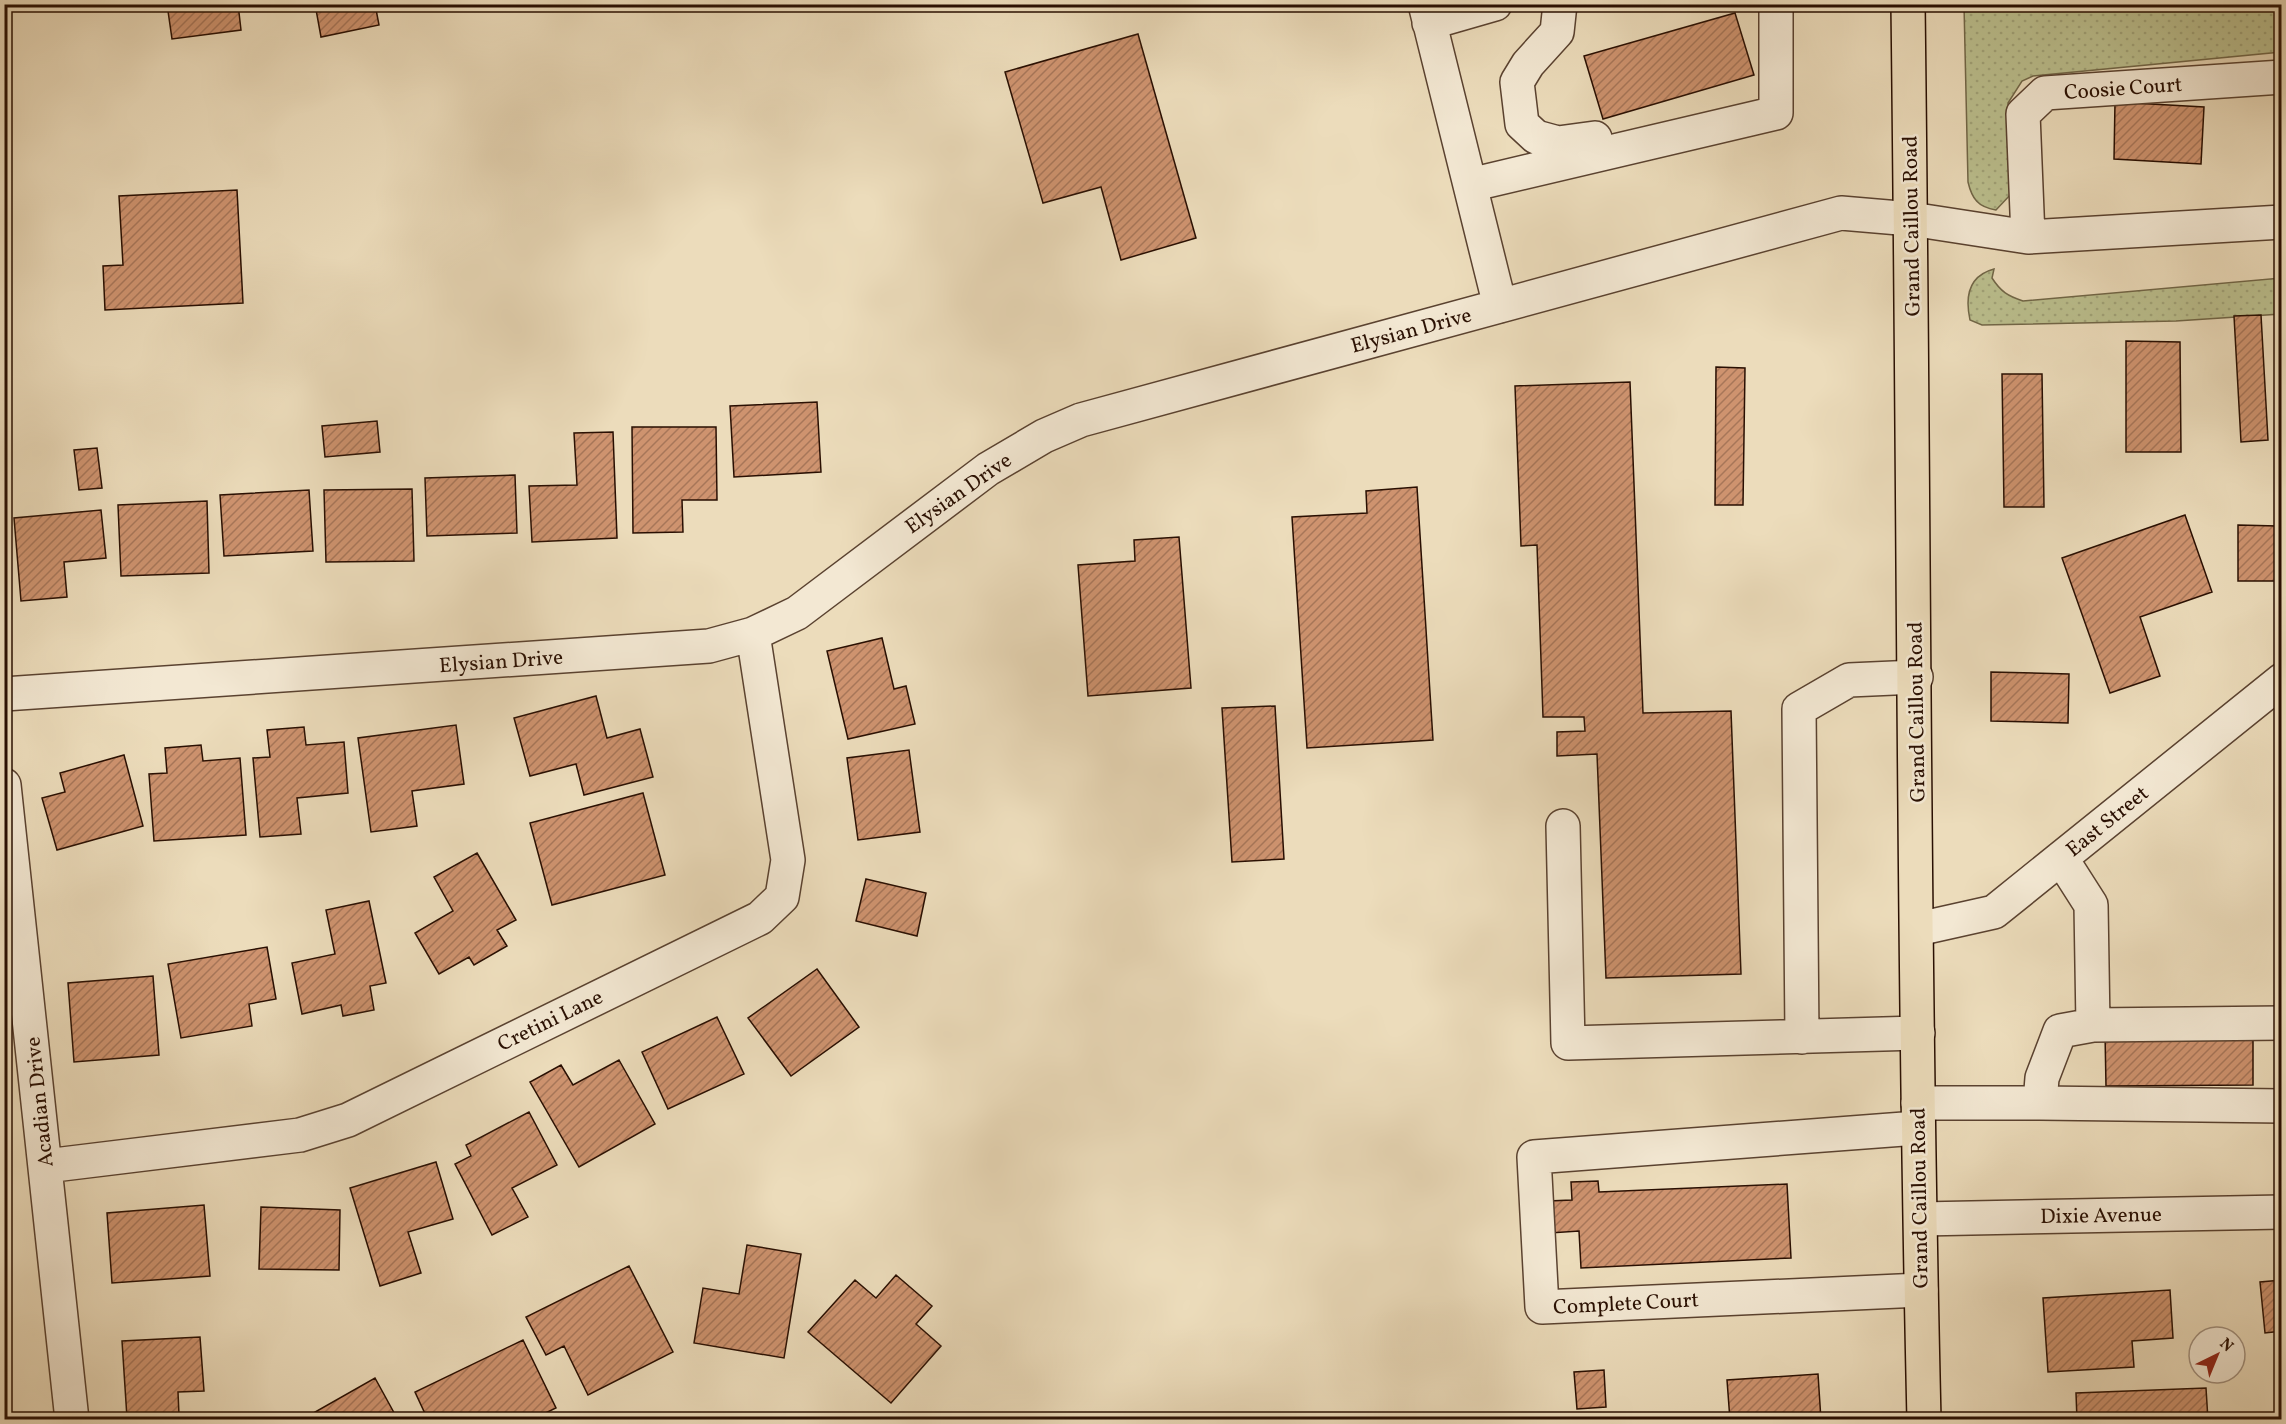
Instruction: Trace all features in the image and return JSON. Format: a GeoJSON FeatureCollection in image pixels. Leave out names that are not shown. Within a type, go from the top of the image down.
{"type":"FeatureCollection","features":[{"type":"Feature","properties":{"kind":"main road","name":"Grand Caillou Road"},"geometry":{"type":"LineString","coordinates":[[1908,4],[1916,677],[1918,1116],[1924,1419]]}},
{"type":"Feature","properties":{"kind":"street"},"geometry":{"type":"LineString","coordinates":[[1495,4],[1427,14],[1500,306]]}},
{"type":"Feature","properties":{"kind":"street"},"geometry":{"type":"LineString","coordinates":[[1560,4],[1557,32],[1528,64],[1517,82],[1522,124],[1536,137],[1558,143],[1582,142],[1774,90]]}},
{"type":"Feature","properties":{"kind":"street"},"geometry":{"type":"LineString","coordinates":[[1470,184],[1776,113],[1774,90],[1776,4]]}},
{"type":"Feature","properties":{"kind":"street","name":"Coosie Court"},"geometry":{"type":"LineString","coordinates":[[2028,237],[2023,114],[2045,93],[2282,76]]}},
{"type":"Feature","properties":{"kind":"street","name":"Elysian Drive"},"geometry":{"type":"LineString","coordinates":[[4,694],[677,650],[709,646],[753,634],[796,613],[988,468],[1044,436],[1081,420],[1841,213],[1911,219]]}},
{"type":"Feature","properties":{"kind":"street"},"geometry":{"type":"LineString","coordinates":[[1911,219],[2028,237],[2282,222]]}},
{"type":"Feature","properties":{"kind":"street","name":"Cretini Lane"},"geometry":{"type":"LineString","coordinates":[[46,1166],[300,1135],[348,1120],[760,918],[782,897],[788,860],[753,634]]}},
{"type":"Feature","properties":{"kind":"street"},"geometry":{"type":"LineString","coordinates":[[1802,1037],[1799,709],[1849,680],[1916,677]]}},
{"type":"Feature","properties":{"kind":"street","name":"East Street"},"geometry":{"type":"LineString","coordinates":[[1918,929],[1994,912],[2282,680]]}},
{"type":"Feature","properties":{"kind":"street","name":"Acadian Drive"},"geometry":{"type":"LineString","coordinates":[[4,785],[72,1419]]}},
{"type":"Feature","properties":{"kind":"street"},"geometry":{"type":"LineString","coordinates":[[1563,826],[1568,1043],[1918,1033]]}},
{"type":"Feature","properties":{"kind":"street"},"geometry":{"type":"LineString","coordinates":[[2061,858],[2091,905],[2093,1025]]}},
{"type":"Feature","properties":{"kind":"street"},"geometry":{"type":"LineString","coordinates":[[2040,1103],[2042,1078],[2060,1031],[2093,1025],[2282,1023]]}},
{"type":"Feature","properties":{"kind":"street"},"geometry":{"type":"LineString","coordinates":[[1918,1116],[2040,1103],[2282,1106]]}},
{"type":"Feature","properties":{"kind":"street","name":"Complete Court"},"geometry":{"type":"LineString","coordinates":[[1918,1116],[1534,1157],[1542,1307],[1921,1290]]}},
{"type":"Feature","properties":{"kind":"street","name":"Dixie Avenue"},"geometry":{"type":"LineString","coordinates":[[1921,1219],[2282,1212]]}},
{"type":"Feature","properties":{"kind":"green space"},"geometry":{"type":"Polygon","coordinates":[[[1964,5],[2281,5],[2281,52],[2033,76],[2022,81],[2008,103],[2012,193],[1996,210],[1985,207],[1977,201],[1968,182],[1964,5]]]}},
{"type":"Feature","properties":{"kind":"green space"},"geometry":{"type":"Polygon","coordinates":[[[1994,269],[1992,278],[1999,287],[2009,295],[2023,301],[2281,278],[2281,314],[2176,321],[1982,325],[1970,320],[1968,303],[1970,288],[1985,272],[1994,269]]]}},
{"type":"Feature","properties":{"kind":"building"},"geometry":{"type":"Polygon","coordinates":[[[167,4],[238,4],[241,30],[172,39],[167,4]]]}},
{"type":"Feature","properties":{"kind":"building"},"geometry":{"type":"Polygon","coordinates":[[[315,4],[375,4],[379,25],[321,37],[315,4]]]}},
{"type":"Feature","properties":{"kind":"building"},"geometry":{"type":"Polygon","coordinates":[[[870,4],[897,4],[898,8],[870,10],[870,4]]]}},
{"type":"Feature","properties":{"kind":"building"},"geometry":{"type":"Polygon","coordinates":[[[1735,13],[1754,75],[1603,119],[1584,56],[1735,13]]]}},
{"type":"Feature","properties":{"kind":"building"},"geometry":{"type":"Polygon","coordinates":[[[1138,34],[1196,238],[1121,260],[1101,187],[1043,203],[1005,72],[1138,34]]]}},
{"type":"Feature","properties":{"kind":"building"},"geometry":{"type":"Polygon","coordinates":[[[2115,102],[2204,107],[2201,164],[2114,159],[2115,102]]]}},
{"type":"Feature","properties":{"kind":"building"},"geometry":{"type":"Polygon","coordinates":[[[237,190],[243,303],[105,310],[103,266],[123,265],[119,196],[237,190]]]}},
{"type":"Feature","properties":{"kind":"building"},"geometry":{"type":"Polygon","coordinates":[[[2261,315],[2268,440],[2241,442],[2234,316],[2261,315]]]}},
{"type":"Feature","properties":{"kind":"building"},"geometry":{"type":"Polygon","coordinates":[[[2126,341],[2180,342],[2181,452],[2126,452],[2126,341]]]}},
{"type":"Feature","properties":{"kind":"building"},"geometry":{"type":"Polygon","coordinates":[[[1716,367],[1745,368],[1743,505],[1715,505],[1716,367]]]}},
{"type":"Feature","properties":{"kind":"building"},"geometry":{"type":"Polygon","coordinates":[[[2002,374],[2042,374],[2044,507],[2004,507],[2002,374]]]}},
{"type":"Feature","properties":{"kind":"building"},"geometry":{"type":"Polygon","coordinates":[[[1630,382],[1643,713],[1731,711],[1741,974],[1606,978],[1597,754],[1557,756],[1557,732],[1585,731],[1584,717],[1543,717],[1537,545],[1521,546],[1515,386],[1630,382]]]}},
{"type":"Feature","properties":{"kind":"building"},"geometry":{"type":"Polygon","coordinates":[[[817,402],[821,472],[734,477],[730,406],[817,402]]]}},
{"type":"Feature","properties":{"kind":"building"},"geometry":{"type":"Polygon","coordinates":[[[377,421],[380,452],[325,457],[322,426],[377,421]]]}},
{"type":"Feature","properties":{"kind":"building"},"geometry":{"type":"Polygon","coordinates":[[[632,427],[716,427],[717,500],[682,500],[683,532],[633,533],[632,427]]]}},
{"type":"Feature","properties":{"kind":"building"},"geometry":{"type":"Polygon","coordinates":[[[613,432],[617,538],[532,542],[529,486],[577,485],[574,433],[613,432]]]}},
{"type":"Feature","properties":{"kind":"building"},"geometry":{"type":"Polygon","coordinates":[[[97,448],[102,488],[79,490],[74,450],[97,448]]]}},
{"type":"Feature","properties":{"kind":"building"},"geometry":{"type":"Polygon","coordinates":[[[515,475],[517,533],[427,536],[425,478],[515,475]]]}},
{"type":"Feature","properties":{"kind":"building"},"geometry":{"type":"Polygon","coordinates":[[[1417,487],[1433,740],[1307,748],[1292,517],[1367,513],[1366,491],[1417,487]]]}},
{"type":"Feature","properties":{"kind":"building"},"geometry":{"type":"Polygon","coordinates":[[[412,489],[414,561],[326,562],[324,490],[412,489]]]}},
{"type":"Feature","properties":{"kind":"building"},"geometry":{"type":"Polygon","coordinates":[[[309,490],[313,551],[224,556],[220,495],[309,490]]]}},
{"type":"Feature","properties":{"kind":"building"},"geometry":{"type":"Polygon","coordinates":[[[207,501],[209,573],[121,576],[118,505],[207,501]]]}},
{"type":"Feature","properties":{"kind":"building"},"geometry":{"type":"Polygon","coordinates":[[[101,510],[106,558],[64,562],[67,597],[21,601],[14,518],[101,510]]]}},
{"type":"Feature","properties":{"kind":"building"},"geometry":{"type":"Polygon","coordinates":[[[2185,515],[2212,592],[2140,617],[2160,676],[2110,693],[2062,558],[2185,515]]]}},
{"type":"Feature","properties":{"kind":"building"},"geometry":{"type":"Polygon","coordinates":[[[2238,525],[2277,526],[2277,581],[2238,581],[2238,525]]]}},
{"type":"Feature","properties":{"kind":"building"},"geometry":{"type":"Polygon","coordinates":[[[1179,537],[1191,688],[1088,696],[1078,565],[1135,561],[1134,540],[1179,537]]]}},
{"type":"Feature","properties":{"kind":"building"},"geometry":{"type":"Polygon","coordinates":[[[882,638],[894,689],[906,686],[915,724],[848,739],[827,651],[882,638]]]}},
{"type":"Feature","properties":{"kind":"building"},"geometry":{"type":"Polygon","coordinates":[[[1991,672],[2069,674],[2068,723],[1991,721],[1991,672]]]}},
{"type":"Feature","properties":{"kind":"building"},"geometry":{"type":"Polygon","coordinates":[[[596,696],[607,738],[640,729],[653,777],[584,795],[576,764],[530,776],[514,718],[596,696]]]}},
{"type":"Feature","properties":{"kind":"building"},"geometry":{"type":"Polygon","coordinates":[[[1275,706],[1284,859],[1232,862],[1222,708],[1275,706]]]}},
{"type":"Feature","properties":{"kind":"building"},"geometry":{"type":"Polygon","coordinates":[[[456,725],[464,784],[412,791],[417,826],[371,832],[358,738],[456,725]]]}},
{"type":"Feature","properties":{"kind":"building"},"geometry":{"type":"Polygon","coordinates":[[[304,727],[306,745],[344,742],[348,793],[297,798],[301,834],[260,837],[253,758],[270,757],[267,730],[304,727]]]}},
{"type":"Feature","properties":{"kind":"building"},"geometry":{"type":"Polygon","coordinates":[[[201,745],[203,761],[240,758],[246,835],[154,841],[149,774],[167,773],[165,748],[201,745]]]}},
{"type":"Feature","properties":{"kind":"building"},"geometry":{"type":"Polygon","coordinates":[[[909,750],[920,832],[858,840],[847,758],[909,750]]]}},
{"type":"Feature","properties":{"kind":"building"},"geometry":{"type":"Polygon","coordinates":[[[124,755],[143,826],[57,850],[42,798],[65,792],[60,773],[124,755]]]}},
{"type":"Feature","properties":{"kind":"building"},"geometry":{"type":"Polygon","coordinates":[[[643,793],[665,875],[552,905],[530,823],[643,793]]]}},
{"type":"Feature","properties":{"kind":"building"},"geometry":{"type":"Polygon","coordinates":[[[477,853],[516,920],[497,930],[507,946],[474,965],[469,957],[439,974],[415,933],[453,911],[434,877],[477,853]]]}},
{"type":"Feature","properties":{"kind":"building"},"geometry":{"type":"Polygon","coordinates":[[[866,879],[926,893],[917,936],[856,921],[866,879]]]}},
{"type":"Feature","properties":{"kind":"building"},"geometry":{"type":"Polygon","coordinates":[[[369,901],[386,983],[370,986],[374,1010],[343,1016],[341,1005],[302,1014],[292,963],[335,954],[326,910],[369,901]]]}},
{"type":"Feature","properties":{"kind":"building"},"geometry":{"type":"Polygon","coordinates":[[[267,947],[276,999],[249,1004],[252,1026],[181,1038],[168,964],[267,947]]]}},
{"type":"Feature","properties":{"kind":"building"},"geometry":{"type":"Polygon","coordinates":[[[817,969],[859,1027],[791,1076],[748,1018],[817,969]]]}},
{"type":"Feature","properties":{"kind":"building"},"geometry":{"type":"Polygon","coordinates":[[[153,976],[159,1055],[74,1062],[68,983],[153,976]]]}},
{"type":"Feature","properties":{"kind":"building"},"geometry":{"type":"Polygon","coordinates":[[[717,1017],[744,1074],[668,1109],[642,1052],[717,1017]]]}},
{"type":"Feature","properties":{"kind":"building"},"geometry":{"type":"Polygon","coordinates":[[[2253,1032],[2253,1085],[2106,1086],[2105,1033],[2253,1032]]]}},
{"type":"Feature","properties":{"kind":"building"},"geometry":{"type":"Polygon","coordinates":[[[619,1060],[655,1124],[579,1167],[530,1082],[561,1065],[573,1085],[619,1060]]]}},
{"type":"Feature","properties":{"kind":"building"},"geometry":{"type":"Polygon","coordinates":[[[529,1112],[557,1165],[512,1188],[528,1217],[492,1235],[455,1164],[471,1156],[466,1145],[529,1112]]]}},
{"type":"Feature","properties":{"kind":"building"},"geometry":{"type":"Polygon","coordinates":[[[436,1162],[453,1219],[408,1232],[421,1273],[380,1286],[350,1188],[436,1162]]]}},
{"type":"Feature","properties":{"kind":"building"},"geometry":{"type":"Polygon","coordinates":[[[1598,1181],[1599,1192],[1787,1184],[1791,1258],[1581,1268],[1579,1231],[1550,1233],[1548,1201],[1572,1200],[1571,1182],[1598,1181]]]}},
{"type":"Feature","properties":{"kind":"building"},"geometry":{"type":"Polygon","coordinates":[[[204,1205],[210,1276],[112,1283],[107,1213],[204,1205]]]}},
{"type":"Feature","properties":{"kind":"building"},"geometry":{"type":"Polygon","coordinates":[[[261,1207],[340,1210],[339,1270],[259,1269],[261,1207]]]}},
{"type":"Feature","properties":{"kind":"building"},"geometry":{"type":"Polygon","coordinates":[[[747,1245],[801,1254],[784,1358],[694,1343],[703,1288],[739,1294],[747,1245]]]}},
{"type":"Feature","properties":{"kind":"building"},"geometry":{"type":"Polygon","coordinates":[[[629,1266],[673,1352],[588,1395],[564,1346],[546,1355],[526,1317],[629,1266]]]}},
{"type":"Feature","properties":{"kind":"building"},"geometry":{"type":"Polygon","coordinates":[[[896,1275],[932,1306],[916,1324],[941,1346],[891,1403],[808,1332],[855,1280],[876,1298],[896,1275]]]}},
{"type":"Feature","properties":{"kind":"building"},"geometry":{"type":"Polygon","coordinates":[[[2282,1280],[2282,1331],[2265,1333],[2260,1282],[2282,1280]]]}},
{"type":"Feature","properties":{"kind":"building"},"geometry":{"type":"Polygon","coordinates":[[[2170,1290],[2173,1338],[2132,1341],[2134,1367],[2048,1372],[2043,1298],[2170,1290]]]}},
{"type":"Feature","properties":{"kind":"building"},"geometry":{"type":"Polygon","coordinates":[[[200,1337],[204,1391],[178,1392],[179,1415],[127,1418],[122,1341],[200,1337]]]}},
{"type":"Feature","properties":{"kind":"building"},"geometry":{"type":"Polygon","coordinates":[[[523,1340],[556,1408],[531,1420],[428,1420],[415,1392],[523,1340]]]}},
{"type":"Feature","properties":{"kind":"building"},"geometry":{"type":"Polygon","coordinates":[[[1604,1370],[1606,1407],[1577,1409],[1574,1372],[1604,1370]]]}},
{"type":"Feature","properties":{"kind":"building"},"geometry":{"type":"Polygon","coordinates":[[[1818,1374],[1821,1420],[1730,1420],[1727,1380],[1818,1374]]]}},
{"type":"Feature","properties":{"kind":"building"},"geometry":{"type":"Polygon","coordinates":[[[375,1378],[398,1420],[301,1420],[375,1378]]]}},
{"type":"Feature","properties":{"kind":"building"},"geometry":{"type":"Polygon","coordinates":[[[2206,1388],[2208,1420],[2077,1420],[2076,1393],[2206,1388]]]}}]}
